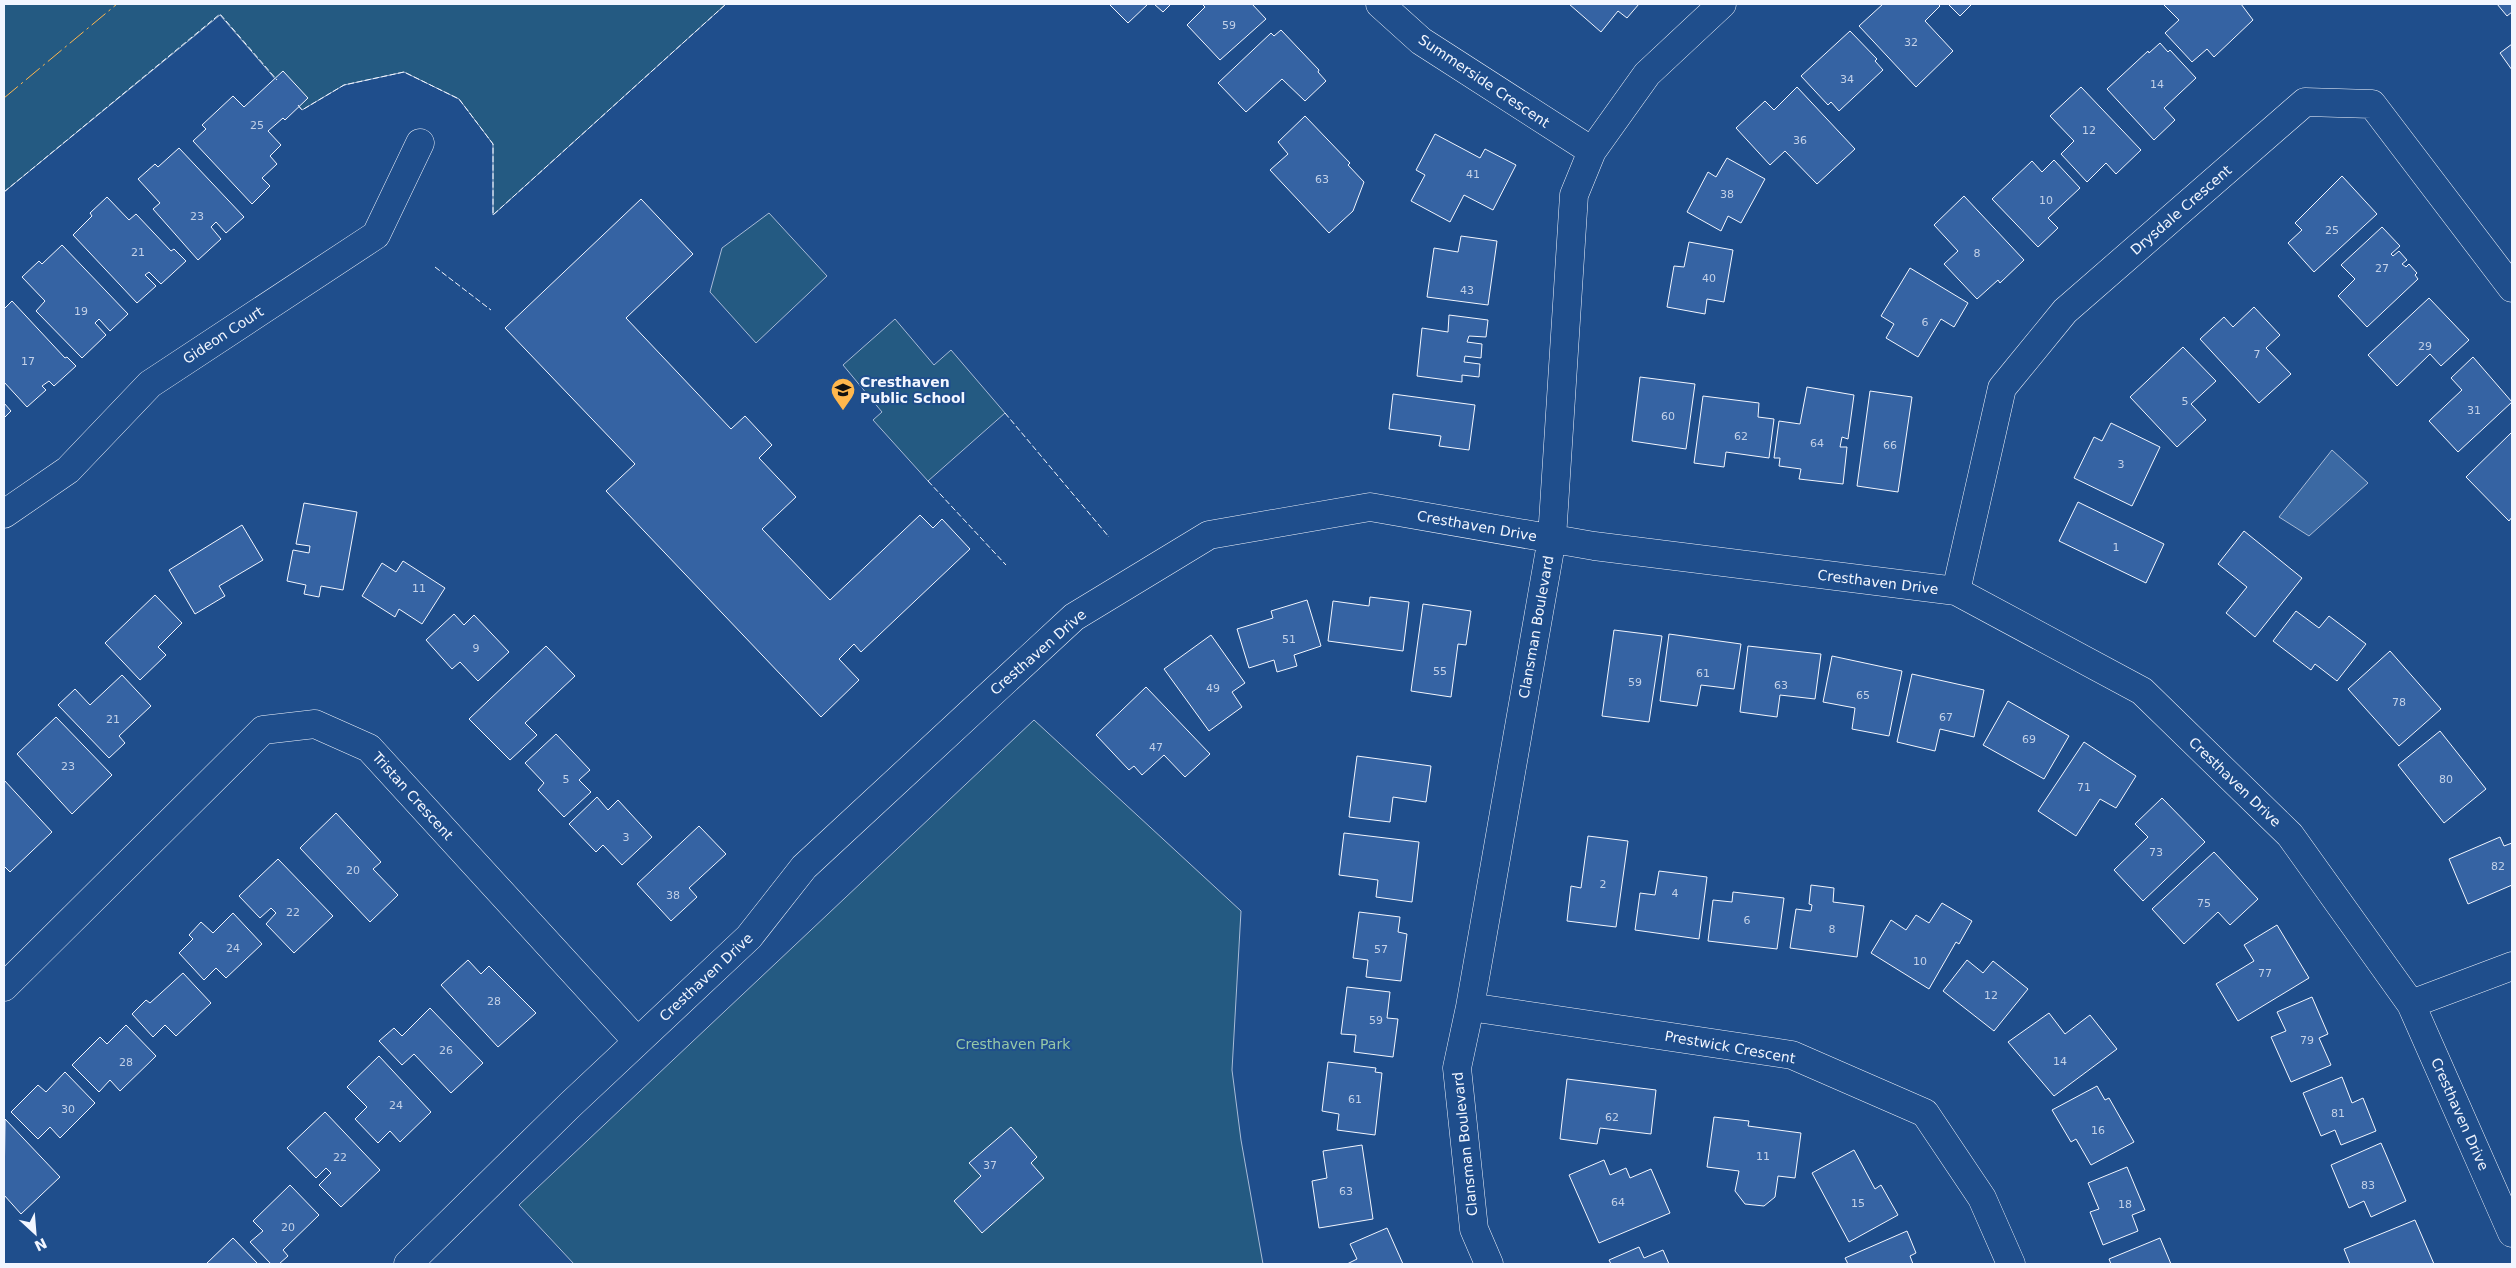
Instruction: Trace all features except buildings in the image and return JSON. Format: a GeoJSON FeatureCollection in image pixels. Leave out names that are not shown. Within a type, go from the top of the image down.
{"type":"FeatureCollection","features":[{"type":"Feature","properties":{"kind":"street","name":"Summerside Crescent"},"geometry":{"type":"LineString","coordinates":[[1380,4],[1421,41],[1592,151]]}},
{"type":"Feature","properties":{"kind":"street","name":"Clansman Boulevard"},"geometry":{"type":"LineString","coordinates":[[1489,1264],[1474,1229],[1457,1068],[1470,1007],[1552,538],[1574,195],[1592,151],[1648,74],[1722,4]]}},
{"type":"Feature","properties":{"kind":"street","name":"Drysdale Crescent"},"geometry":{"type":"LineString","coordinates":[[1956,592],[2002,388],[2065,311],[2305,102],[2372,104],[2512,288]]}},
{"type":"Feature","properties":{"kind":"street","name":"Gideon Court"},"geometry":{"type":"LineString","coordinates":[[4,514],[68,470],[150,384],[376,235],[420,143]]}},
{"type":"Feature","properties":{"kind":"street","name":"Cresthaven Drive"},"geometry":{"type":"LineString","coordinates":[[408,1264],[637,1041],[749,937],[804,867],[1074,616],[1209,535],[1370,507],[1594,546],[1956,592],[2142,691],[2290,835],[2411,1004],[2512,1233]]}},
{"type":"Feature","properties":{"kind":"street","name":"Tristan Crescent"},"geometry":{"type":"LineString","coordinates":[[4,987],[263,730],[315,724],[369,748],[637,1041]]}},
{"type":"Feature","properties":{"kind":"street"},"geometry":{"type":"LineString","coordinates":[[2411,1004],[2512,966]]}},
{"type":"Feature","properties":{"kind":"street","name":"Prestwick Crescent"},"geometry":{"type":"LineString","coordinates":[[1470,1007],[1792,1055],[1925,1114],[1982,1198],[2011,1264]]}},
{"type":"Feature","properties":{"kind":"green space"},"geometry":{"type":"Polygon","coordinates":[[[4,4],[726,4],[493,215],[493,144],[459,99],[404,72],[344,85],[302,110],[220,15],[4,192],[4,4]]]}},
{"type":"Feature","properties":{"kind":"green space"},"geometry":{"type":"Polygon","coordinates":[[[769,213],[827,276],[756,343],[710,292],[722,248],[769,213]]]}},
{"type":"Feature","properties":{"kind":"green space"},"geometry":{"type":"Polygon","coordinates":[[[895,319],[934,365],[951,350],[1005,413],[928,481],[873,420],[882,412],[843,365],[895,319]]]}},
{"type":"Feature","properties":{"kind":"green space","name":"Cresthaven Park"},"geometry":{"type":"Polygon","coordinates":[[[1034,720],[1241,911],[1232,1070],[1241,1140],[1263,1264],[574,1264],[519,1205],[1034,720]]]}},
{"type":"Feature","properties":{"kind":"shaded area"},"geometry":{"type":"Polygon","coordinates":[[[2332,450],[2368,483],[2309,536],[2279,517],[2332,450]]]}},
{"type":"Feature","properties":{"kind":"fence"},"geometry":{"type":"LineString","coordinates":[[298,105],[302,110],[344,85],[404,72],[459,99],[493,144],[493,215],[726,4]]}},
{"type":"Feature","properties":{"kind":"fence"},"geometry":{"type":"LineString","coordinates":[[4,192],[220,14],[277,80]]}},
{"type":"Feature","properties":{"kind":"fence"},"geometry":{"type":"LineString","coordinates":[[435,267],[491,310]]}},
{"type":"Feature","properties":{"kind":"fence"},"geometry":{"type":"LineString","coordinates":[[1005,413],[1109,537]]}},
{"type":"Feature","properties":{"kind":"fence"},"geometry":{"type":"LineString","coordinates":[[928,481],[1006,565]]}},
{"type":"Feature","properties":{"kind":"power"},"geometry":{"type":"LineString","coordinates":[[4,98],[117,4]]}},
{"type":"Feature","properties":{"kind":"place","name":"Cresthaven Public School"},"geometry":{"type":"Point","coordinates":[843,411]}}]}
